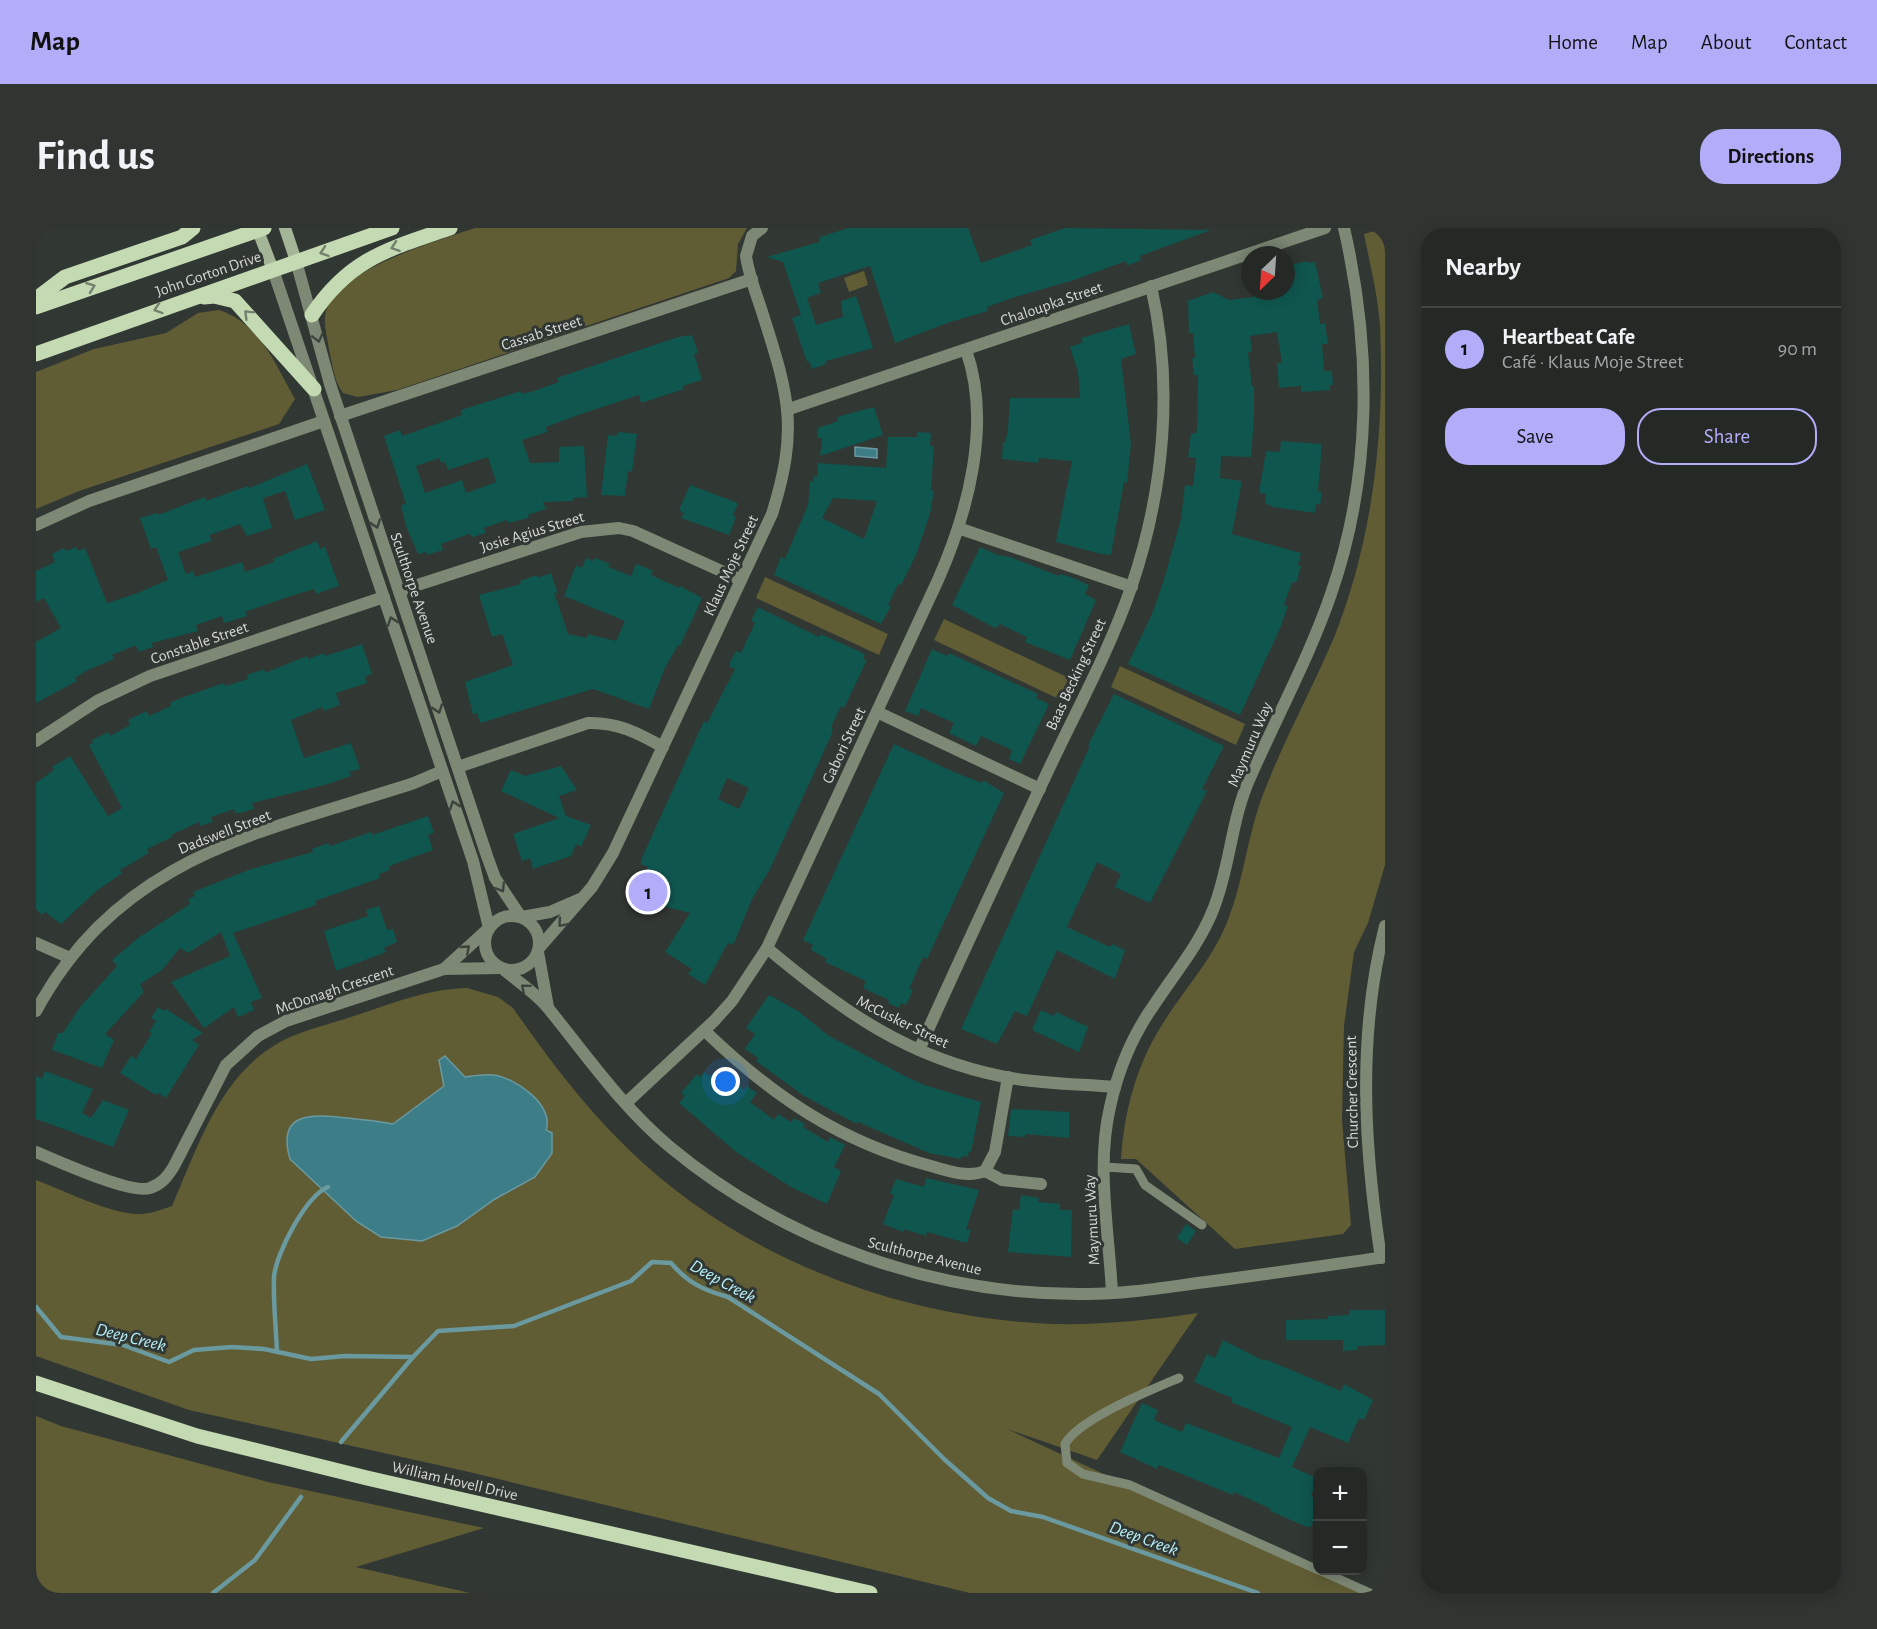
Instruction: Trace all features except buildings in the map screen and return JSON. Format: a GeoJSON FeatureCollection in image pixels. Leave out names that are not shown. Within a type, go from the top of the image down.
{"type":"FeatureCollection","features":[{"type":"Feature","properties":{"kind":"main road"},"geometry":{"type":"LineString","coordinates":[[36,299],[65,277],[182,237],[193,228]]}},
{"type":"Feature","properties":{"kind":"main road"},"geometry":{"type":"LineString","coordinates":[[285,228],[296,261]]}},
{"type":"Feature","properties":{"kind":"main road","name":"John Gorton Drive"},"geometry":{"type":"LineString","coordinates":[[36,354],[392,228]]}},
{"type":"Feature","properties":{"kind":"main road"},"geometry":{"type":"LineString","coordinates":[[312,315],[322,299],[354,269],[379,252],[450,228]]}},
{"type":"Feature","properties":{"kind":"main road"},"geometry":{"type":"LineString","coordinates":[[260,229],[273,270]]}},
{"type":"Feature","properties":{"kind":"main road","name":"John Gorton Drive"},"geometry":{"type":"LineString","coordinates":[[36,307],[260,229]]}},
{"type":"Feature","properties":{"kind":"main road"},"geometry":{"type":"LineString","coordinates":[[188,299],[214,296],[235,301],[314,389]]}},
{"type":"Feature","properties":{"kind":"main road","name":"William Hovell Drive"},"geometry":{"type":"LineString","coordinates":[[36,1383],[219,1441],[367,1478],[870,1593]]}},
{"type":"Feature","properties":{"kind":"street","name":"Klaus Moje Street"},"geometry":{"type":"LineString","coordinates":[[539,950],[584,897],[613,853],[772,514],[782,482],[788,447],[789,409],[782,376],[747,263],[747,249],[752,236],[762,228]]}},
{"type":"Feature","properties":{"kind":"street","name":"Chaloupka Street"},"geometry":{"type":"LineString","coordinates":[[789,409],[1325,228]]}},
{"type":"Feature","properties":{"kind":"street","name":"Maymuru Way"},"geometry":{"type":"LineString","coordinates":[[1112,1293],[1105,1167],[1106,1128],[1115,1087],[1127,1050],[1140,1027],[1191,954],[1213,910],[1248,782],[1319,627],[1343,555],[1359,476],[1364,388],[1362,331],[1344,228]]}},
{"type":"Feature","properties":{"kind":"street","name":"Sculthorpe Avenue"},"geometry":{"type":"LineString","coordinates":[[296,261],[340,416],[495,878],[522,917]]}},
{"type":"Feature","properties":{"kind":"street","name":"Sculthorpe Avenue"},"geometry":{"type":"LineString","coordinates":[[273,270],[442,771],[484,900],[488,928]]}},
{"type":"Feature","properties":{"kind":"street","name":"Cassab Street"},"geometry":{"type":"LineString","coordinates":[[340,416],[752,279]]}},
{"type":"Feature","properties":{"kind":"street","name":"Baas Becking Street"},"geometry":{"type":"LineString","coordinates":[[919,1050],[1131,587],[1156,490],[1163,429],[1159,324],[1151,286]]}},
{"type":"Feature","properties":{"kind":"street","name":"Gabori Street"},"geometry":{"type":"LineString","coordinates":[[626,1103],[705,1031],[732,1001],[767,948],[938,580],[958,528],[971,472],[976,425],[974,378],[966,350]]}},
{"type":"Feature","properties":{"kind":"street"},"geometry":{"type":"LineString","coordinates":[[36,525],[89,501],[324,420]]}},
{"type":"Feature","properties":{"kind":"street","name":"Josie Agius Street"},"geometry":{"type":"LineString","coordinates":[[399,591],[595,528],[619,528],[641,534],[741,580]]}},
{"type":"Feature","properties":{"kind":"street"},"geometry":{"type":"LineString","coordinates":[[958,528],[1131,587]]}},
{"type":"Feature","properties":{"kind":"street","name":"Constable Street"},"geometry":{"type":"LineString","coordinates":[[36,741],[97,701],[150,676],[384,597]]}},
{"type":"Feature","properties":{"kind":"street"},"geometry":{"type":"LineString","coordinates":[[877,712],[1040,789]]}},
{"type":"Feature","properties":{"kind":"street"},"geometry":{"type":"LineString","coordinates":[[458,767],[588,723],[608,722],[618,725],[663,747]]}},
{"type":"Feature","properties":{"kind":"street","name":"Dadswell Street"},"geometry":{"type":"LineString","coordinates":[[36,1011],[70,958],[100,924],[134,894],[191,859],[233,842],[414,783],[442,771]]}},
{"type":"Feature","properties":{"kind":"street"},"geometry":{"type":"LineString","coordinates":[[522,917],[534,927],[540,941],[539,950],[524,968],[501,968],[487,955],[485,938],[488,928],[507,916],[522,917],[550,912],[584,897]]}},
{"type":"Feature","properties":{"kind":"street","name":"Churcher Crescent"},"geometry":{"type":"LineString","coordinates":[[1383,1258],[1368,1146],[1364,1083],[1367,1022],[1385,926]]}},
{"type":"Feature","properties":{"kind":"street","name":"McDonagh Crescent"},"geometry":{"type":"LineString","coordinates":[[444,969],[488,928]]}},
{"type":"Feature","properties":{"kind":"street"},"geometry":{"type":"LineString","coordinates":[[36,943],[70,958]]}},
{"type":"Feature","properties":{"kind":"street","name":"McCusker Street"},"geometry":{"type":"LineString","coordinates":[[767,948],[849,1014],[919,1050],[963,1066],[1008,1077],[1115,1087]]}},
{"type":"Feature","properties":{"kind":"street","name":"Sculthorpe Avenue"},"geometry":{"type":"LineString","coordinates":[[539,950],[548,1007]]}},
{"type":"Feature","properties":{"kind":"street","name":"Sculthorpe Avenue"},"geometry":{"type":"LineString","coordinates":[[501,968],[548,1007],[584,1057],[669,1146],[722,1186],[788,1224],[844,1250],[913,1272],[979,1286],[1058,1294],[1112,1293],[1383,1258]]}},
{"type":"Feature","properties":{"kind":"street","name":"McDonagh Crescent"},"geometry":{"type":"LineString","coordinates":[[36,1152],[129,1187],[150,1188],[166,1177],[226,1065],[245,1046],[286,1021],[444,969],[501,968]]}},
{"type":"Feature","properties":{"kind":"street"},"geometry":{"type":"LineString","coordinates":[[705,1031],[774,1092],[843,1133],[868,1145],[966,1175],[985,1171],[1002,1180],[1041,1184]]}},
{"type":"Feature","properties":{"kind":"street"},"geometry":{"type":"LineString","coordinates":[[985,1171],[995,1152],[1008,1077]]}},
{"type":"Feature","properties":{"kind":"lane"},"geometry":{"type":"LineString","coordinates":[[1105,1167],[1136,1169],[1145,1185],[1202,1225]]}},
{"type":"Feature","properties":{"kind":"lane"},"geometry":{"type":"LineString","coordinates":[[1179,1378],[1153,1389],[1075,1431],[1065,1444],[1067,1463],[1083,1474],[1130,1485],[1313,1568]]}},
{"type":"Feature","properties":{"kind":"lane"},"geometry":{"type":"LineString","coordinates":[[1329,1575],[1370,1593]]}},
{"type":"Feature","properties":{"kind":"shaded area"},"geometry":{"type":"Polygon","coordinates":[[[475,228],[747,228],[738,244],[736,271],[729,278],[397,390],[358,397],[343,393],[334,372],[325,323],[327,308],[336,294],[351,280],[392,258],[475,228]]]}},
{"type":"Feature","properties":{"kind":"shaded area"},"geometry":{"type":"Polygon","coordinates":[[[1385,228],[1385,865],[1368,923],[1354,952],[1344,1026],[1342,1120],[1351,1225],[1343,1234],[1235,1249],[1136,1159],[1121,1159],[1125,1125],[1144,1058],[1168,1015],[1204,965],[1226,925],[1237,892],[1258,808],[1280,753],[1333,640],[1347,602],[1367,525],[1378,446],[1380,406],[1379,314],[1364,234],[1385,228]]]}},
{"type":"Feature","properties":{"kind":"shaded area"},"geometry":{"type":"Polygon","coordinates":[[[864,271],[868,285],[849,292],[844,278],[864,271]]]}},
{"type":"Feature","properties":{"kind":"shaded area"},"geometry":{"type":"Polygon","coordinates":[[[219,310],[245,324],[256,335],[273,359],[295,399],[279,424],[79,491],[36,509],[36,372],[94,349],[166,333],[198,313],[219,310]]]}},
{"type":"Feature","properties":{"kind":"shaded area"},"geometry":{"type":"Polygon","coordinates":[[[765,577],[888,634],[879,655],[756,598],[765,577]]]}},
{"type":"Feature","properties":{"kind":"shaded area"},"geometry":{"type":"Polygon","coordinates":[[[944,619],[1069,678],[1059,699],[934,640],[944,619]]]}},
{"type":"Feature","properties":{"kind":"shaded area"},"geometry":{"type":"Polygon","coordinates":[[[1120,666],[1245,724],[1236,745],[1111,687],[1120,666]]]}},
{"type":"Feature","properties":{"kind":"shaded area"},"geometry":{"type":"Polygon","coordinates":[[[467,988],[498,997],[513,1008],[553,1063],[596,1115],[627,1148],[671,1187],[719,1221],[771,1250],[824,1275],[880,1295],[937,1309],[995,1319],[1054,1324],[1090,1324],[1198,1313],[1097,1460],[1007,1429],[1313,1571],[1313,1575],[1321,1575],[1360,1593],[970,1593],[465,1471],[189,1410],[36,1356],[36,1180],[98,1205],[123,1212],[145,1214],[172,1206],[216,1109],[230,1087],[247,1067],[267,1051],[298,1034],[400,1001],[467,988]]]}},
{"type":"Feature","properties":{"kind":"shaded area"},"geometry":{"type":"Polygon","coordinates":[[[36,1416],[61,1426],[268,1482],[484,1528],[356,1567],[470,1593],[36,1593],[36,1416]]]}},
{"type":"Feature","properties":{"kind":"water"},"geometry":{"type":"Polygon","coordinates":[[[855,447],[877,449],[877,458],[855,456],[855,447]]]}},
{"type":"Feature","properties":{"kind":"water"},"geometry":{"type":"Polygon","coordinates":[[[445,1056],[465,1077],[493,1075],[502,1077],[531,1094],[544,1111],[547,1121],[546,1130],[552,1133],[552,1153],[535,1177],[495,1199],[457,1226],[422,1241],[381,1237],[356,1221],[290,1159],[287,1143],[288,1132],[300,1119],[322,1116],[393,1124],[444,1086],[439,1060],[445,1056]]]}},
{"type":"Feature","properties":{"kind":"waterway"},"geometry":{"type":"LineString","coordinates":[[277,1352],[274,1277],[280,1254],[302,1213],[319,1192],[328,1187]]}},
{"type":"Feature","properties":{"kind":"waterway","name":"Deep Creek"},"geometry":{"type":"LineString","coordinates":[[36,1307],[61,1337],[123,1345],[169,1362],[194,1350],[232,1347],[264,1349],[311,1359],[345,1356],[413,1357],[438,1331],[514,1326],[631,1281],[652,1262],[671,1263],[696,1285],[728,1297],[879,1394],[944,1459],[988,1498],[1011,1511],[1043,1517],[1258,1593]]}},
{"type":"Feature","properties":{"kind":"waterway"},"geometry":{"type":"LineString","coordinates":[[341,1442],[413,1357]]}},
{"type":"Feature","properties":{"kind":"waterway"},"geometry":{"type":"LineString","coordinates":[[213,1593],[255,1560],[301,1497]]}},
{"type":"Feature","properties":{"kind":"place","name":"Heartbeat Cafe"},"geometry":{"type":"Point","coordinates":[648,892]}}]}
